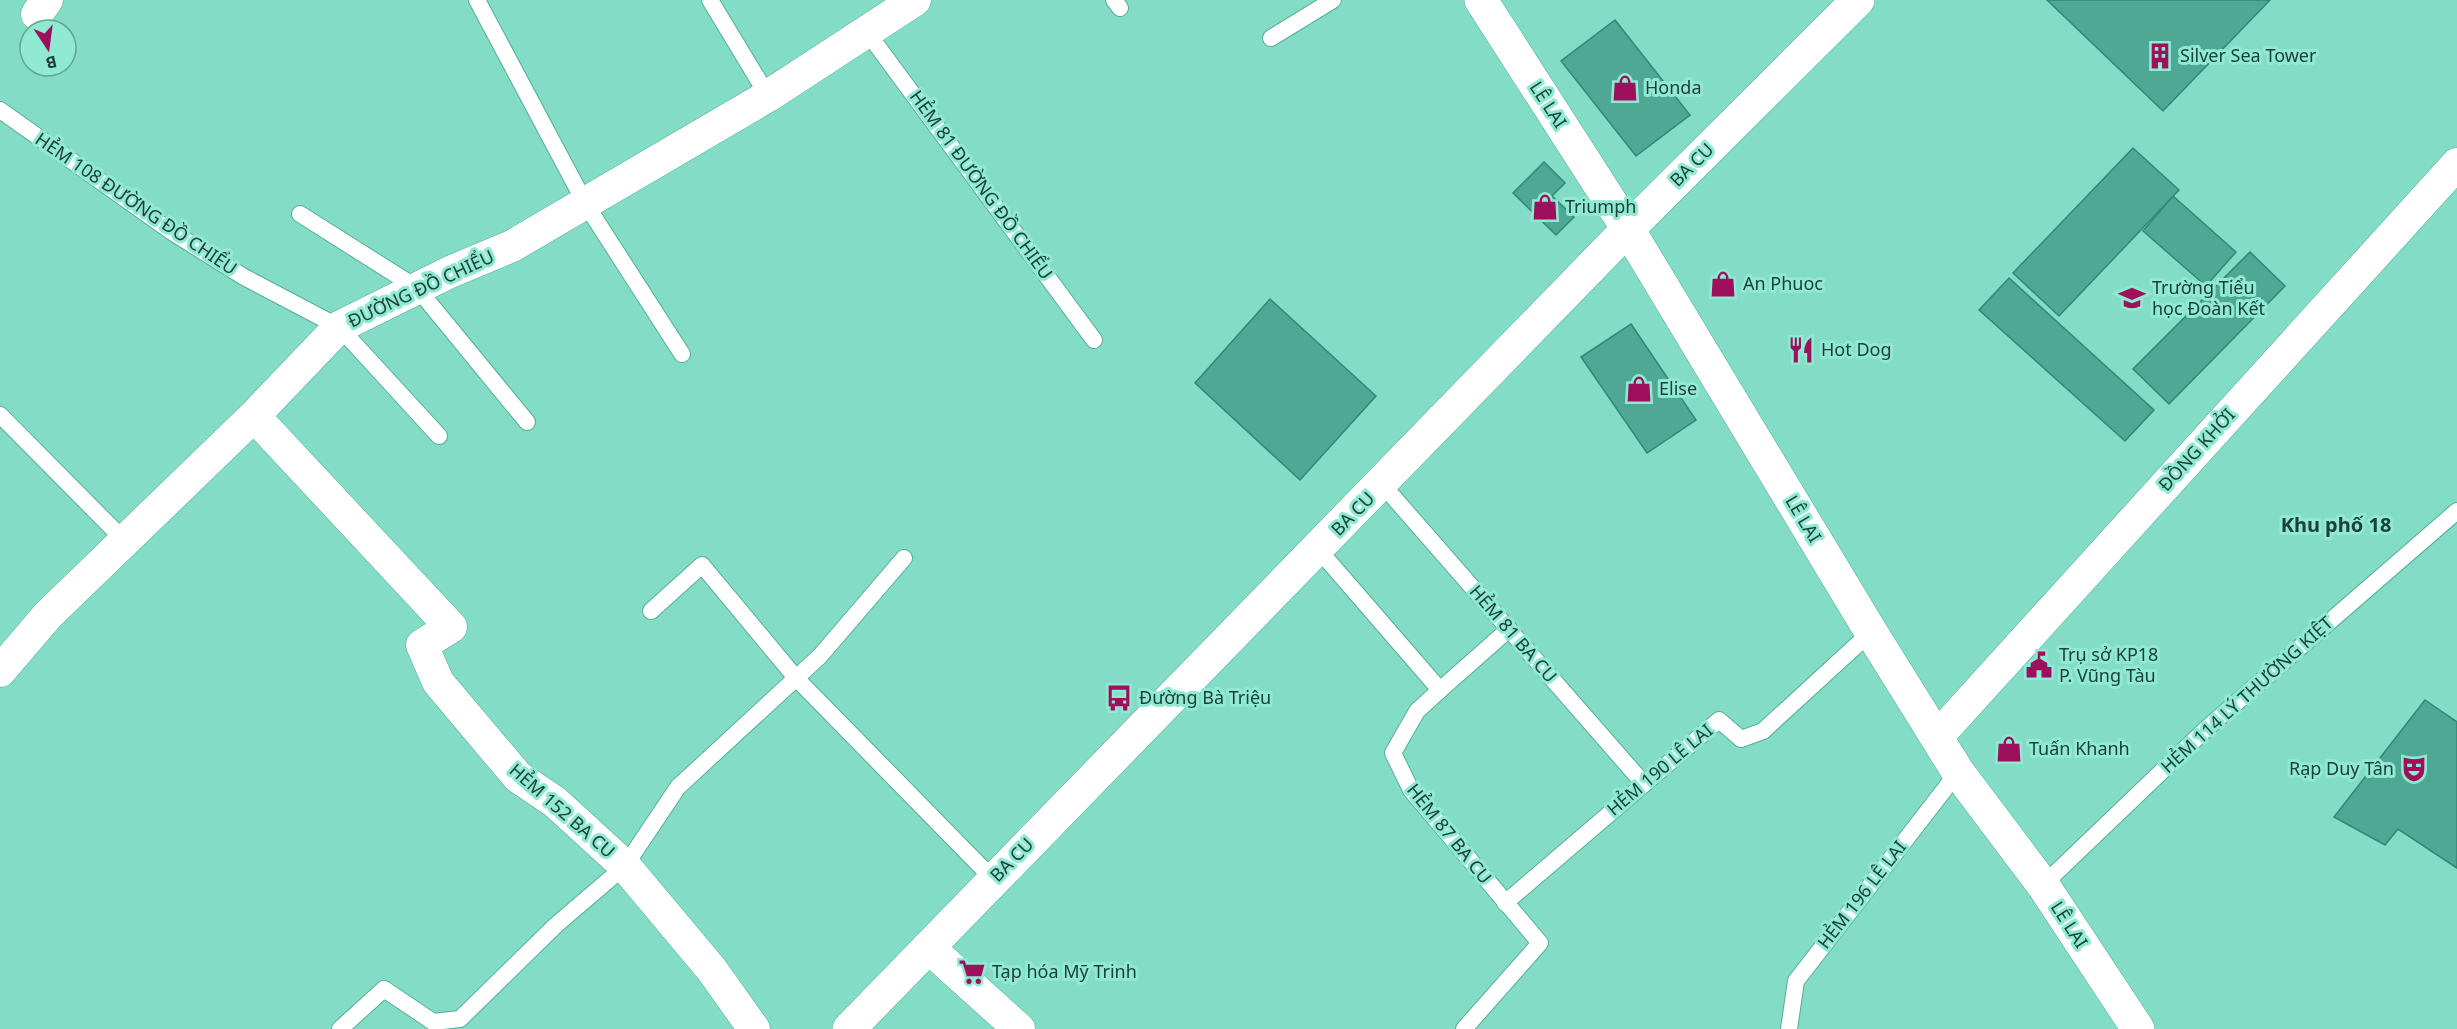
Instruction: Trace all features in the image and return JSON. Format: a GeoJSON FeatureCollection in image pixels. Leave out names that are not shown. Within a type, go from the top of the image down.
{"type":"FeatureCollection","features":[{"type":"Feature","properties":{"kind":"main road","name":"LÊ LAI"},"geometry":{"type":"LineString","coordinates":[[1481,0],[1628,229],[1958,772],[2043,885],[2138,1029]]}},
{"type":"Feature","properties":{"kind":"main road","name":"BA CU"},"geometry":{"type":"LineString","coordinates":[[849,1029],[1628,229],[1858,0]]}},
{"type":"Feature","properties":{"kind":"street","name":"ĐƯỜNG ĐỒ CHIỂU"},"geometry":{"type":"LineString","coordinates":[[0,671],[48,615],[254,416],[339,327],[417,288],[512,246],[768,96],[915,0]]}},
{"type":"Feature","properties":{"kind":"street","name":"ĐỒNG KHỞI"},"geometry":{"type":"LineString","coordinates":[[1937,737],[2457,164]]}},
{"type":"Feature","properties":{"kind":"street","name":"HẺM 152 BA CU"},"geometry":{"type":"LineString","coordinates":[[254,416],[451,627],[422,645],[438,682],[518,777],[555,802],[625,866],[712,970],[754,1029]]}},
{"type":"Feature","properties":{"kind":"street"},"geometry":{"type":"LineString","coordinates":[[928,947],[1019,1029]]}},
{"type":"Feature","properties":{"kind":"lane"},"geometry":{"type":"LineString","coordinates":[[477,0],[585,203],[682,354]]}},
{"type":"Feature","properties":{"kind":"lane"},"geometry":{"type":"LineString","coordinates":[[710,0],[768,96]]}},
{"type":"Feature","properties":{"kind":"lane"},"geometry":{"type":"LineString","coordinates":[[1271,38],[1333,0]]}},
{"type":"Feature","properties":{"kind":"lane","name":"HẺM 81 ĐƯỜNG ĐỒ CHIỂU"},"geometry":{"type":"LineString","coordinates":[[867,32],[1094,340]]}},
{"type":"Feature","properties":{"kind":"lane","name":"HẺM 108 ĐƯỜNG ĐỒ CHIỂU"},"geometry":{"type":"LineString","coordinates":[[0,110],[172,232],[244,277],[339,327],[439,436]]}},
{"type":"Feature","properties":{"kind":"lane"},"geometry":{"type":"LineString","coordinates":[[300,214],[417,288],[527,422]]}},
{"type":"Feature","properties":{"kind":"lane"},"geometry":{"type":"LineString","coordinates":[[0,415],[125,540]]}},
{"type":"Feature","properties":{"kind":"lane","name":"HẺM 81 BA CU"},"geometry":{"type":"LineString","coordinates":[[1382,484],[1644,784]]}},
{"type":"Feature","properties":{"kind":"lane","name":"HẺM 114 LÝ THƯỜNG KIỆT"},"geometry":{"type":"LineString","coordinates":[[2043,885],[2206,729],[2457,511]]}},
{"type":"Feature","properties":{"kind":"lane"},"geometry":{"type":"LineString","coordinates":[[1318,549],[1440,690],[1509,629]]}},
{"type":"Feature","properties":{"kind":"lane"},"geometry":{"type":"LineString","coordinates":[[340,1029],[384,989],[433,1022],[460,1019],[556,925],[625,866],[678,788],[820,656],[904,558]]}},
{"type":"Feature","properties":{"kind":"lane"},"geometry":{"type":"LineString","coordinates":[[651,611],[702,565],[796,678],[993,879]]}},
{"type":"Feature","properties":{"kind":"lane","name":"HẺM 190 LÊ LAI"},"geometry":{"type":"LineString","coordinates":[[1505,903],[1719,720],[1741,739],[1763,731],[1871,632]]}},
{"type":"Feature","properties":{"kind":"lane","name":"HẺM 87 BA CU"},"geometry":{"type":"LineString","coordinates":[[1440,690],[1417,711],[1393,753],[1411,790],[1540,943],[1464,1029]]}},
{"type":"Feature","properties":{"kind":"lane","name":"HẺM 196 LÊ LAI"},"geometry":{"type":"LineString","coordinates":[[1789,1029],[1796,981],[1958,772]]}},
{"type":"Feature","properties":{"kind":"building","name":"Silver Sea Tower"},"geometry":{"type":"Polygon","coordinates":[[[2047,0],[2270,0],[2163,111],[2047,0]]]}},
{"type":"Feature","properties":{"kind":"building","name":"Honda"},"geometry":{"type":"Polygon","coordinates":[[[1615,20],[1690,115],[1636,156],[1561,61],[1615,20]]]}},
{"type":"Feature","properties":{"kind":"building"},"geometry":{"type":"Polygon","coordinates":[[[2133,148],[2179,190],[2059,316],[2013,273],[2133,148]]]}},
{"type":"Feature","properties":{"kind":"building","name":"Triumph"},"geometry":{"type":"Polygon","coordinates":[[[1544,162],[1565,183],[1552,196],[1574,217],[1556,235],[1513,193],[1544,162]]]}},
{"type":"Feature","properties":{"kind":"building"},"geometry":{"type":"Polygon","coordinates":[[[2173,196],[2236,252],[2206,286],[2143,231],[2173,196]]]}},
{"type":"Feature","properties":{"kind":"building"},"geometry":{"type":"Polygon","coordinates":[[[2250,252],[2285,286],[2169,404],[2133,369],[2250,252]]]}},
{"type":"Feature","properties":{"kind":"building"},"geometry":{"type":"Polygon","coordinates":[[[2009,278],[2154,410],[2125,441],[1979,310],[2009,278]]]}},
{"type":"Feature","properties":{"kind":"building"},"geometry":{"type":"Polygon","coordinates":[[[1270,299],[1376,396],[1300,480],[1195,383],[1270,299]]]}},
{"type":"Feature","properties":{"kind":"building","name":"Elise"},"geometry":{"type":"Polygon","coordinates":[[[1631,324],[1696,420],[1647,453],[1581,357],[1631,324]]]}},
{"type":"Feature","properties":{"kind":"building","name":"Rạp Duy Tân"},"geometry":{"type":"Polygon","coordinates":[[[2425,700],[2457,722],[2457,868],[2398,829],[2385,845],[2334,817],[2425,700]]]}},
{"type":"Feature","properties":{"kind":"place","name":"Silver Sea Tower"},"geometry":{"type":"Point","coordinates":[2160,56]}},
{"type":"Feature","properties":{"kind":"place","name":"Honda"},"geometry":{"type":"Point","coordinates":[1625,88]}},
{"type":"Feature","properties":{"kind":"place","name":"Triumph"},"geometry":{"type":"Point","coordinates":[1545,207]}},
{"type":"Feature","properties":{"kind":"place","name":"An Phuoc"},"geometry":{"type":"Point","coordinates":[1723,284]}},
{"type":"Feature","properties":{"kind":"place","name":"Trường Tiểu học Đoàn Kết"},"geometry":{"type":"Point","coordinates":[2132,298]}},
{"type":"Feature","properties":{"kind":"place","name":"Hot Dog"},"geometry":{"type":"Point","coordinates":[1801,350]}},
{"type":"Feature","properties":{"kind":"place","name":"Elise"},"geometry":{"type":"Point","coordinates":[1639,389]}},
{"type":"Feature","properties":{"kind":"place","name":"Trụ sở KP18 P. Vũng Tàu"},"geometry":{"type":"Point","coordinates":[2039,665]}},
{"type":"Feature","properties":{"kind":"place","name":"Đường Bà Triệu"},"geometry":{"type":"Point","coordinates":[1119,698]}},
{"type":"Feature","properties":{"kind":"place","name":"Tuấn Khanh"},"geometry":{"type":"Point","coordinates":[2009,749]}},
{"type":"Feature","properties":{"kind":"place","name":"Rạp Duy Tân"},"geometry":{"type":"Point","coordinates":[2414,769]}},
{"type":"Feature","properties":{"kind":"place","name":"Tạp hóa Mỹ Trinh"},"geometry":{"type":"Point","coordinates":[972,972]}},
{"type":"Feature","properties":{"kind":"district","name":"Khu phố 18"},"geometry":{"type":"Point","coordinates":[2336,525]}}]}
